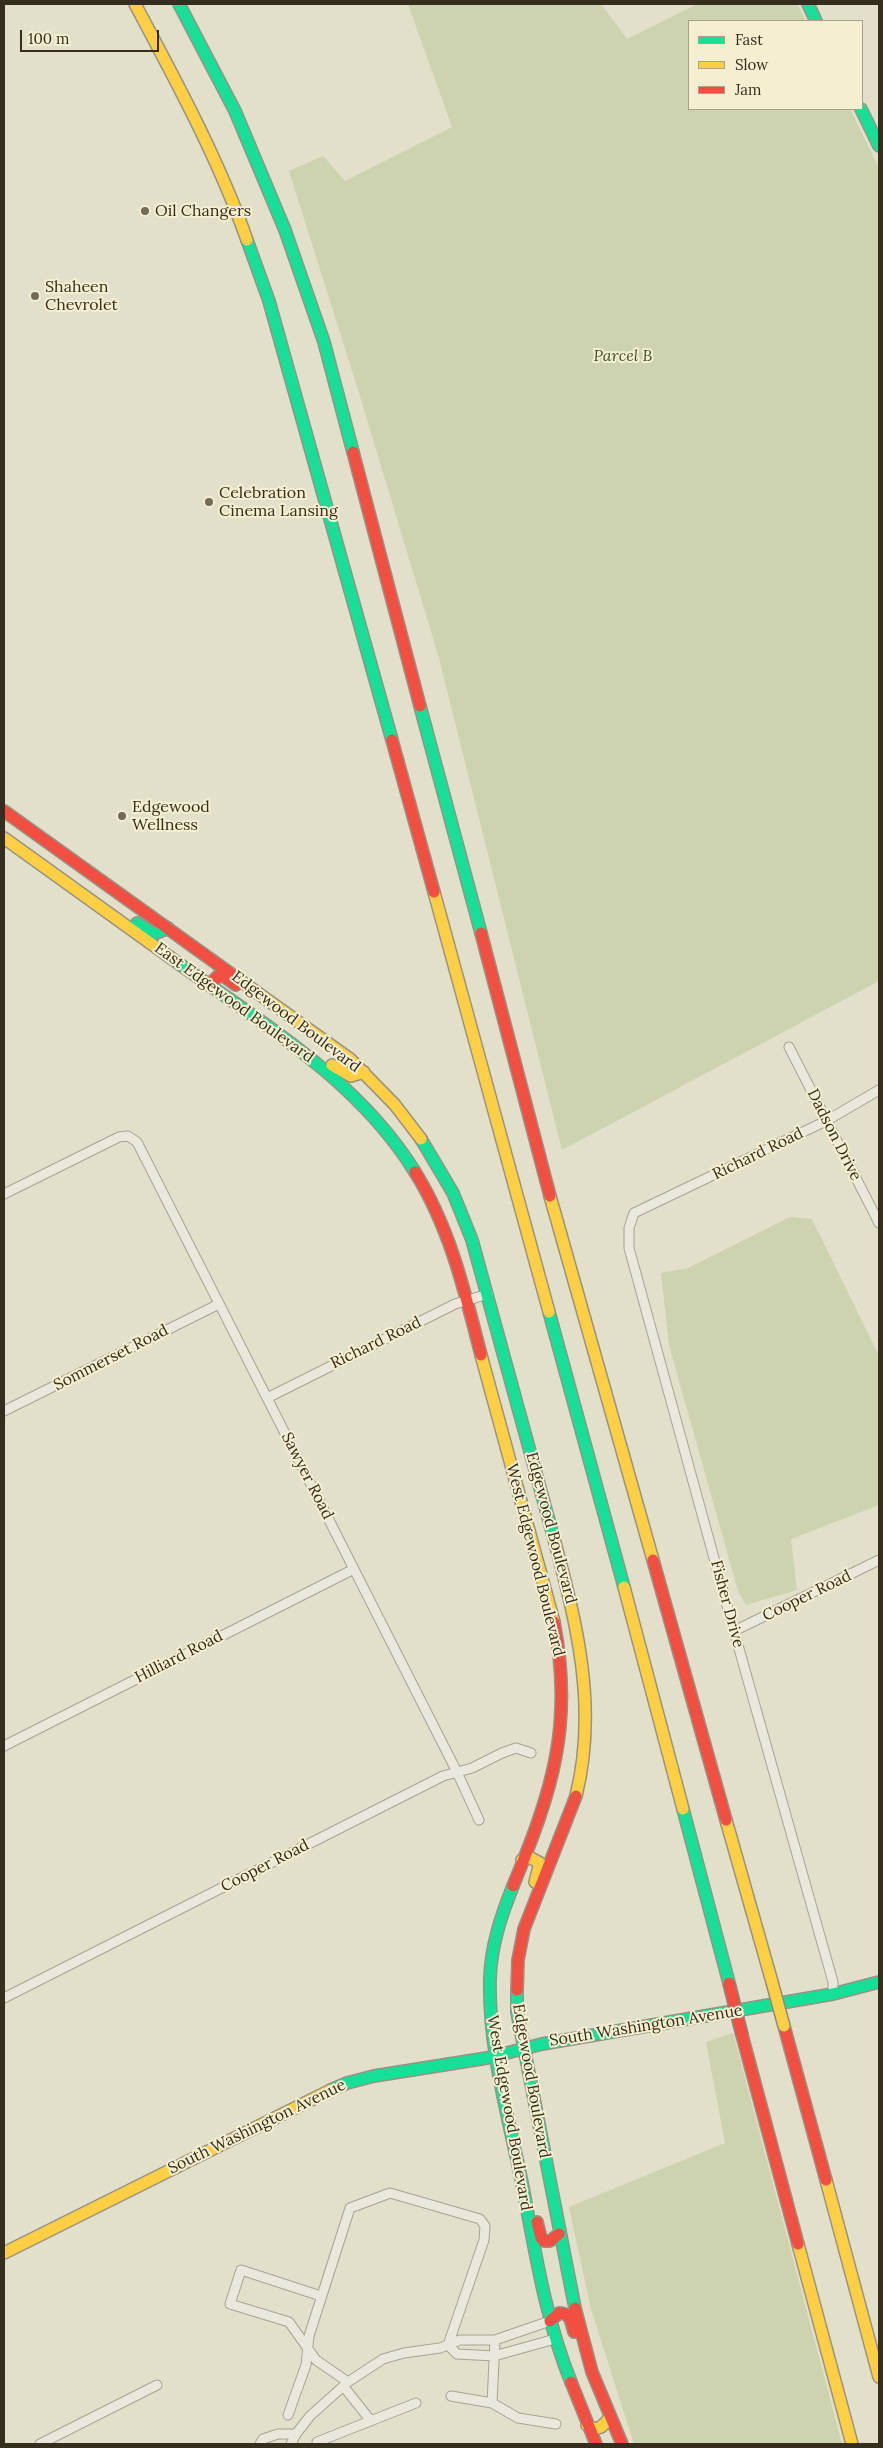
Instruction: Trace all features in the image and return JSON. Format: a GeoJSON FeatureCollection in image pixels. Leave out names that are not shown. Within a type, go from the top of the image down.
{"type":"FeatureCollection","features":[{"type":"Feature","properties":{"kind":"main road"},"geometry":{"type":"LineString","coordinates":[[135,4],[187,101],[235,206],[269,301],[346,567],[603,1511],[852,2444]]}},
{"type":"Feature","properties":{"kind":"main road"},"geometry":{"type":"LineString","coordinates":[[179,4],[235,111],[285,230],[324,342],[546,1180],[772,1982],[879,2377]]}},
{"type":"Feature","properties":{"kind":"main road"},"geometry":{"type":"LineString","coordinates":[[808,4],[816,20]]}},
{"type":"Feature","properties":{"kind":"main road"},"geometry":{"type":"LineString","coordinates":[[861,110],[879,146]]}},
{"type":"Feature","properties":{"kind":"main road","name":"Edgewood Boulevard"},"geometry":{"type":"LineString","coordinates":[[4,811],[287,1012],[364,1072],[395,1104],[437,1162],[463,1216],[488,1294],[574,1611],[584,1658],[587,1693],[586,1733],[574,1801],[524,1929],[516,1985],[517,2012],[569,2284],[592,2372],[622,2444]]}},
{"type":"Feature","properties":{"kind":"main road","name":"East Edgewood Boulevard"},"geometry":{"type":"LineString","coordinates":[[4,838],[328,1071],[368,1108],[394,1139],[432,1201]]}},
{"type":"Feature","properties":{"kind":"main road"},"geometry":{"type":"LineString","coordinates":[[81,893],[97,895],[148,932],[160,933],[168,928]]}},
{"type":"Feature","properties":{"kind":"main road"},"geometry":{"type":"LineString","coordinates":[[209,985],[218,976],[225,977],[275,1013],[287,1012]]}},
{"type":"Feature","properties":{"kind":"main road"},"geometry":{"type":"LineString","coordinates":[[279,1035],[297,1037],[342,1074],[358,1076],[364,1072]]}},
{"type":"Feature","properties":{"kind":"main road","name":"West Edgewood Boulevard"},"geometry":{"type":"LineString","coordinates":[[432,1201],[446,1235],[466,1300],[554,1624],[561,1660],[562,1730],[557,1764],[538,1825],[508,1894],[493,1949],[490,1977],[491,2014],[496,2054],[550,2321],[587,2425],[596,2444]]}},
{"type":"Feature","properties":{"kind":"main road"},"geometry":{"type":"LineString","coordinates":[[522,1860],[529,1857],[536,1859],[540,1863],[522,1914],[524,1929]]}},
{"type":"Feature","properties":{"kind":"main road","name":"South Washington Avenue"},"geometry":{"type":"LineString","coordinates":[[4,2253],[276,2116],[347,2083],[523,2050],[542,2044],[833,1994],[879,1982]]}},
{"type":"Feature","properties":{"kind":"main road"},"geometry":{"type":"LineString","coordinates":[[519,2168],[529,2184],[540,2238],[544,2241],[550,2241],[560,2234]]}},
{"type":"Feature","properties":{"kind":"main road"},"geometry":{"type":"LineString","coordinates":[[550,2321],[560,2313],[565,2313],[569,2316],[584,2364],[592,2372]]}},
{"type":"Feature","properties":{"kind":"main road"},"geometry":{"type":"LineString","coordinates":[[587,2425],[594,2429],[601,2427],[610,2418]]}},
{"type":"Feature","properties":{"kind":"street","name":"Dadson Drive"},"geometry":{"type":"LineString","coordinates":[[788,1047],[879,1224]]}},
{"type":"Feature","properties":{"kind":"street","name":"Richard Road"},"geometry":{"type":"LineString","coordinates":[[634,1213],[826,1121],[879,1090]]}},
{"type":"Feature","properties":{"kind":"street","name":"Sawyer Road"},"geometry":{"type":"LineString","coordinates":[[4,1194],[120,1137],[128,1136],[138,1142],[457,1772],[479,1820]]}},
{"type":"Feature","properties":{"kind":"street","name":"Fisher Drive"},"geometry":{"type":"LineString","coordinates":[[634,1213],[629,1228],[630,1248],[734,1631],[833,1982],[833,1994]]}},
{"type":"Feature","properties":{"kind":"street","name":"Richard Road"},"geometry":{"type":"LineString","coordinates":[[267,1398],[455,1304],[488,1294]]}},
{"type":"Feature","properties":{"kind":"street","name":"Sommerset Road"},"geometry":{"type":"LineString","coordinates":[[4,1412],[219,1304]]}},
{"type":"Feature","properties":{"kind":"street","name":"Cooper Road"},"geometry":{"type":"LineString","coordinates":[[734,1631],[879,1560]]}},
{"type":"Feature","properties":{"kind":"street","name":"Hilliard Road"},"geometry":{"type":"LineString","coordinates":[[4,1746],[354,1569]]}},
{"type":"Feature","properties":{"kind":"street","name":"Cooper Road"},"geometry":{"type":"LineString","coordinates":[[4,1998],[443,1776],[516,1748],[531,1753]]}},
{"type":"Feature","properties":{"kind":"street"},"geometry":{"type":"LineString","coordinates":[[288,2416],[306,2365],[309,2336],[350,2208],[390,2192],[480,2218],[485,2226],[484,2240],[448,2345]]}},
{"type":"Feature","properties":{"kind":"street"},"geometry":{"type":"LineString","coordinates":[[321,2296],[241,2270],[230,2304],[289,2322],[316,2360],[346,2384],[371,2421]]}},
{"type":"Feature","properties":{"kind":"street"},"geometry":{"type":"LineString","coordinates":[[291,2444],[310,2416],[346,2384],[383,2359],[448,2345],[460,2340],[494,2340],[550,2321]]}},
{"type":"Feature","properties":{"kind":"street"},"geometry":{"type":"LineString","coordinates":[[448,2345],[457,2354],[494,2356],[555,2339]]}},
{"type":"Feature","properties":{"kind":"street"},"geometry":{"type":"LineString","coordinates":[[492,2403],[494,2340]]}},
{"type":"Feature","properties":{"kind":"street"},"geometry":{"type":"LineString","coordinates":[[40,2444],[157,2385]]}},
{"type":"Feature","properties":{"kind":"street"},"geometry":{"type":"LineString","coordinates":[[452,2396],[492,2403],[518,2418],[556,2424]]}},
{"type":"Feature","properties":{"kind":"street"},"geometry":{"type":"LineString","coordinates":[[317,2442],[416,2403]]}},
{"type":"Feature","properties":{"kind":"street"},"geometry":{"type":"LineString","coordinates":[[260,2444],[263,2439],[278,2434],[296,2434]]}},
{"type":"Feature","properties":{"kind":"green space","name":"Parcel B"},"geometry":{"type":"Polygon","coordinates":[[[408,4],[601,4],[627,39],[697,4],[797,4],[805,20],[688,20],[688,110],[850,110],[879,168],[879,981],[562,1150],[439,658],[359,393],[289,171],[323,156],[345,181],[452,127],[408,4]]]}},
{"type":"Feature","properties":{"kind":"green space"},"geometry":{"type":"Polygon","coordinates":[[[790,1217],[812,1219],[879,1356],[879,1505],[791,1539],[797,1590],[746,1605],[738,1591],[669,1345],[661,1273],[688,1268],[790,1217]]]}},
{"type":"Feature","properties":{"kind":"green space"},"geometry":{"type":"Polygon","coordinates":[[[733,2033],[842,2444],[634,2444],[591,2309],[569,2207],[725,2143],[706,2042],[733,2033]]]}},
{"type":"Feature","properties":{"kind":"traffic: fast"},"geometry":{"type":"LineString","coordinates":[[179,4],[235,111],[285,230],[324,342],[353,452]]}},
{"type":"Feature","properties":{"kind":"traffic: fast"},"geometry":{"type":"LineString","coordinates":[[808,4],[816,20]]}},
{"type":"Feature","properties":{"kind":"traffic: fast"},"geometry":{"type":"LineString","coordinates":[[861,110],[879,146]]}},
{"type":"Feature","properties":{"kind":"traffic: fast"},"geometry":{"type":"LineString","coordinates":[[247,240],[269,301],[392,740]]}},
{"type":"Feature","properties":{"kind":"traffic: fast"},"geometry":{"type":"LineString","coordinates":[[420,706],[481,933]]}},
{"type":"Feature","properties":{"kind":"traffic: fast"},"geometry":{"type":"LineString","coordinates":[[137,923],[154,934],[168,928]]}},
{"type":"Feature","properties":{"kind":"traffic: fast"},"geometry":{"type":"LineString","coordinates":[[171,958],[304,1053],[335,1080],[365,1108],[391,1138],[415,1172]]}},
{"type":"Feature","properties":{"kind":"traffic: fast"},"geometry":{"type":"LineString","coordinates":[[421,1139],[453,1193],[472,1240],[554,1539]]}},
{"type":"Feature","properties":{"kind":"traffic: fast"},"geometry":{"type":"LineString","coordinates":[[549,1312],[624,1587]]}},
{"type":"Feature","properties":{"kind":"traffic: fast"},"geometry":{"type":"LineString","coordinates":[[683,1809],[729,1983]]}},
{"type":"Feature","properties":{"kind":"traffic: fast"},"geometry":{"type":"LineString","coordinates":[[513,1886],[492,1954],[490,1978],[492,2030],[500,2081],[547,2309],[571,2382]]}},
{"type":"Feature","properties":{"kind":"traffic: fast"},"geometry":{"type":"LineString","coordinates":[[331,2090],[347,2083],[374,2076],[487,2058],[542,2044],[833,1994],[879,1982]]}},
{"type":"Feature","properties":{"kind":"traffic: fast"},"geometry":{"type":"LineString","coordinates":[[517,1990],[517,2012],[575,2308]]}},
{"type":"Feature","properties":{"kind":"traffic: slow"},"geometry":{"type":"LineString","coordinates":[[135,4],[210,150],[236,209],[247,240]]}},
{"type":"Feature","properties":{"kind":"traffic: slow"},"geometry":{"type":"LineString","coordinates":[[4,838],[171,958]]}},
{"type":"Feature","properties":{"kind":"traffic: slow"},"geometry":{"type":"LineString","coordinates":[[434,892],[549,1312]]}},
{"type":"Feature","properties":{"kind":"traffic: slow"},"geometry":{"type":"LineString","coordinates":[[234,976],[350,1059],[395,1105],[421,1139]]}},
{"type":"Feature","properties":{"kind":"traffic: slow"},"geometry":{"type":"LineString","coordinates":[[332,1065],[351,1076],[364,1072]]}},
{"type":"Feature","properties":{"kind":"traffic: slow"},"geometry":{"type":"LineString","coordinates":[[550,1196],[653,1560]]}},
{"type":"Feature","properties":{"kind":"traffic: slow"},"geometry":{"type":"LineString","coordinates":[[481,1355],[554,1622]]}},
{"type":"Feature","properties":{"kind":"traffic: slow"},"geometry":{"type":"LineString","coordinates":[[554,1539],[577,1634],[585,1698],[585,1731],[576,1796]]}},
{"type":"Feature","properties":{"kind":"traffic: slow"},"geometry":{"type":"LineString","coordinates":[[624,1587],[683,1809]]}},
{"type":"Feature","properties":{"kind":"traffic: slow"},"geometry":{"type":"LineString","coordinates":[[726,1820],[772,1982]]}},
{"type":"Feature","properties":{"kind":"traffic: slow"},"geometry":{"type":"LineString","coordinates":[[522,1860],[529,1857],[540,1863],[535,1882]]}},
{"type":"Feature","properties":{"kind":"traffic: slow"},"geometry":{"type":"LineString","coordinates":[[772,1982],[784,2026]]}},
{"type":"Feature","properties":{"kind":"traffic: slow"},"geometry":{"type":"LineString","coordinates":[[4,2253],[331,2090]]}},
{"type":"Feature","properties":{"kind":"traffic: slow"},"geometry":{"type":"LineString","coordinates":[[826,2180],[879,2377]]}},
{"type":"Feature","properties":{"kind":"traffic: slow"},"geometry":{"type":"LineString","coordinates":[[798,2244],[852,2444]]}},
{"type":"Feature","properties":{"kind":"traffic: slow"},"geometry":{"type":"LineString","coordinates":[[587,2425],[594,2429],[601,2427],[610,2418]]}},
{"type":"Feature","properties":{"kind":"traffic: jam"},"geometry":{"type":"LineString","coordinates":[[353,452],[420,706]]}},
{"type":"Feature","properties":{"kind":"traffic: jam"},"geometry":{"type":"LineString","coordinates":[[392,740],[434,892]]}},
{"type":"Feature","properties":{"kind":"traffic: jam"},"geometry":{"type":"LineString","coordinates":[[4,811],[234,976]]}},
{"type":"Feature","properties":{"kind":"traffic: jam"},"geometry":{"type":"LineString","coordinates":[[481,933],[550,1196]]}},
{"type":"Feature","properties":{"kind":"traffic: jam"},"geometry":{"type":"LineString","coordinates":[[209,985],[218,976],[225,977],[236,985]]}},
{"type":"Feature","properties":{"kind":"traffic: jam"},"geometry":{"type":"LineString","coordinates":[[415,1172],[438,1215],[447,1238],[462,1284],[481,1355]]}},
{"type":"Feature","properties":{"kind":"traffic: jam"},"geometry":{"type":"LineString","coordinates":[[653,1560],[726,1820]]}},
{"type":"Feature","properties":{"kind":"traffic: jam"},"geometry":{"type":"LineString","coordinates":[[513,1886],[539,1820],[556,1757],[562,1693],[560,1659],[554,1622]]}},
{"type":"Feature","properties":{"kind":"traffic: jam"},"geometry":{"type":"LineString","coordinates":[[517,1990],[518,1960],[524,1929],[576,1796]]}},
{"type":"Feature","properties":{"kind":"traffic: jam"},"geometry":{"type":"LineString","coordinates":[[729,1983],[742,2035]]}},
{"type":"Feature","properties":{"kind":"traffic: jam"},"geometry":{"type":"LineString","coordinates":[[784,2026],[826,2180]]}},
{"type":"Feature","properties":{"kind":"traffic: jam"},"geometry":{"type":"LineString","coordinates":[[742,2035],[798,2244]]}},
{"type":"Feature","properties":{"kind":"traffic: jam"},"geometry":{"type":"LineString","coordinates":[[537,2222],[541,2238],[544,2241],[550,2241],[559,2234]]}},
{"type":"Feature","properties":{"kind":"traffic: jam"},"geometry":{"type":"LineString","coordinates":[[575,2308],[592,2372],[622,2444]]}},
{"type":"Feature","properties":{"kind":"traffic: jam"},"geometry":{"type":"LineString","coordinates":[[550,2321],[559,2313],[563,2313],[570,2319],[574,2332]]}},
{"type":"Feature","properties":{"kind":"traffic: jam"},"geometry":{"type":"LineString","coordinates":[[571,2382],[596,2444]]}},
{"type":"Feature","properties":{"kind":"place","name":"Oil Changers"},"geometry":{"type":"Point","coordinates":[145,211]}},
{"type":"Feature","properties":{"kind":"place","name":"Shaheen Chevrolet"},"geometry":{"type":"Point","coordinates":[35,296]}},
{"type":"Feature","properties":{"kind":"place","name":"Celebration Cinema Lansing"},"geometry":{"type":"Point","coordinates":[209,502]}},
{"type":"Feature","properties":{"kind":"place","name":"Edgewood Wellness"},"geometry":{"type":"Point","coordinates":[122,816]}}]}
